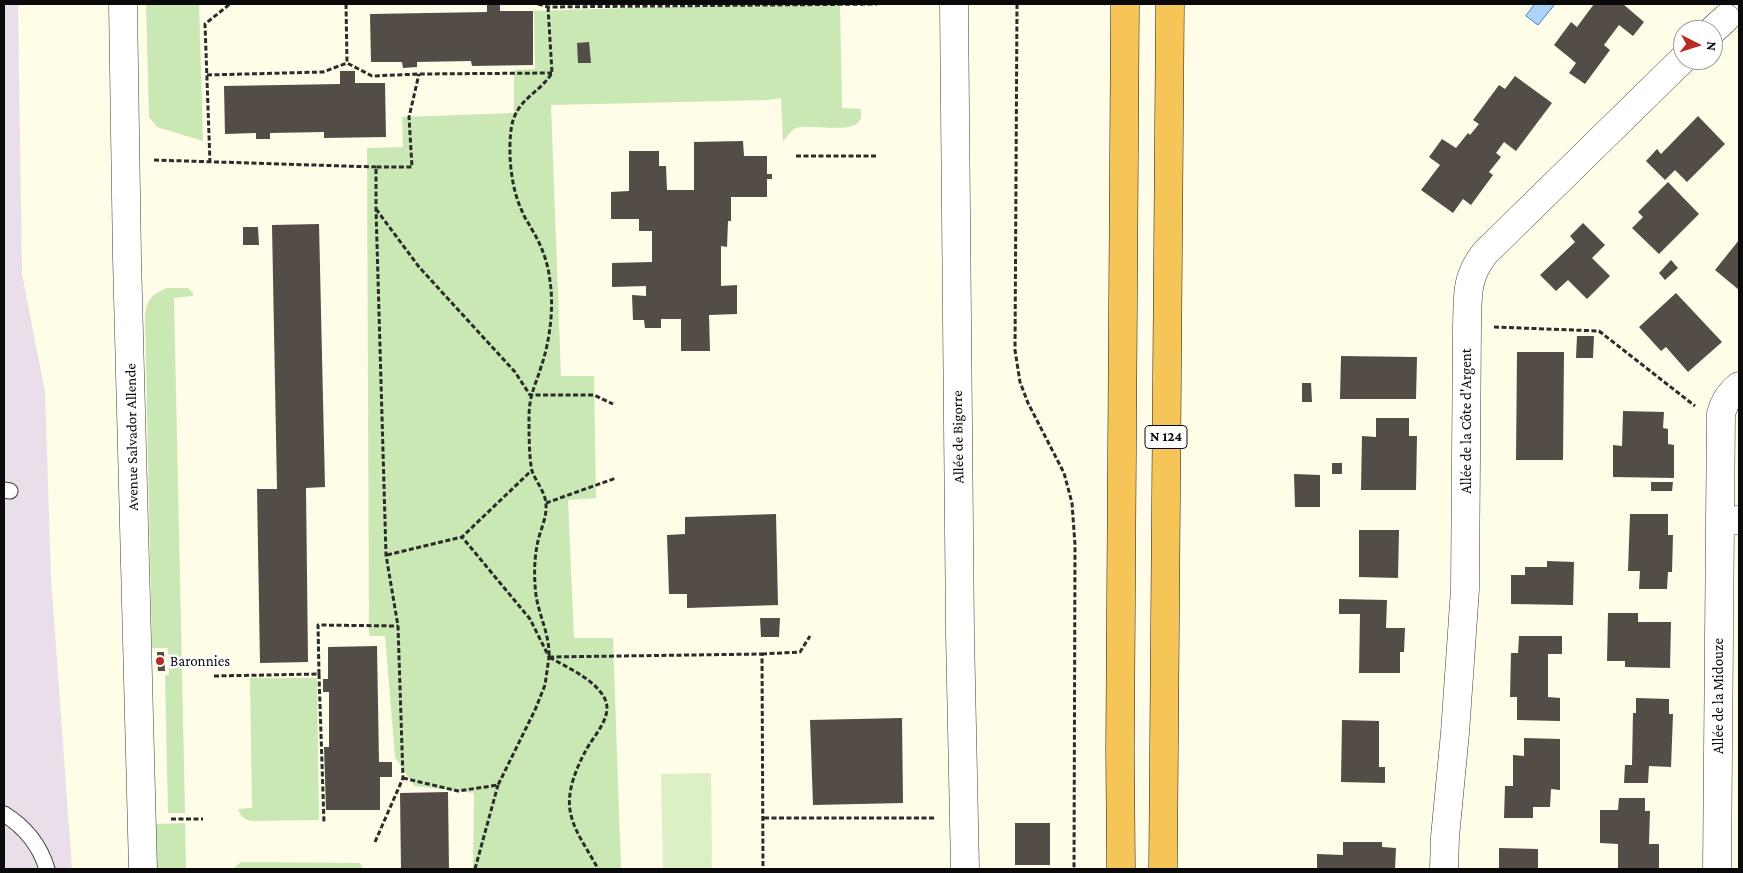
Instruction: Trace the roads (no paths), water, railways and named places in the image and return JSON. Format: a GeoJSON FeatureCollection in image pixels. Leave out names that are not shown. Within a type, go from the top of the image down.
{"type":"FeatureCollection","features":[{"type":"Feature","properties":{"kind":"highway","name":"N 124"},"geometry":{"type":"LineString","coordinates":[[1121,869],[1120,740],[1125,4]]}},
{"type":"Feature","properties":{"kind":"highway","name":"N 124"},"geometry":{"type":"LineString","coordinates":[[1163,869],[1170,4]]}},
{"type":"Feature","properties":{"kind":"street","name":"Avenue Salvador Allende"},"geometry":{"type":"LineString","coordinates":[[122,4],[143,869]]}},
{"type":"Feature","properties":{"kind":"street","name":"Allée de Bigorre"},"geometry":{"type":"LineString","coordinates":[[954,4],[960,634],[965,869]]}},
{"type":"Feature","properties":{"kind":"street","name":"Allée de la Côte d'Argent"},"geometry":{"type":"LineString","coordinates":[[1444,869],[1465,589],[1467,327],[1468,287],[1471,275],[1481,258],[1673,69]]}},
{"type":"Feature","properties":{"kind":"street","name":"Allée de la Midouze"},"geometry":{"type":"LineString","coordinates":[[1717,869],[1729,521],[1721,414],[1723,405],[1728,397],[1739,386]]}},
{"type":"Feature","properties":{"kind":"lane"},"geometry":{"type":"LineString","coordinates":[[4,814],[21,826],[30,836],[44,859],[47,869]]}},
{"type":"Feature","properties":{"kind":"water"},"geometry":{"type":"Polygon","coordinates":[[[1535,4],[1555,4],[1538,25],[1526,16],[1535,4]]]}},
{"type":"Feature","properties":{"kind":"place","name":"Baronnies"},"geometry":{"type":"Point","coordinates":[160,661]}}]}
